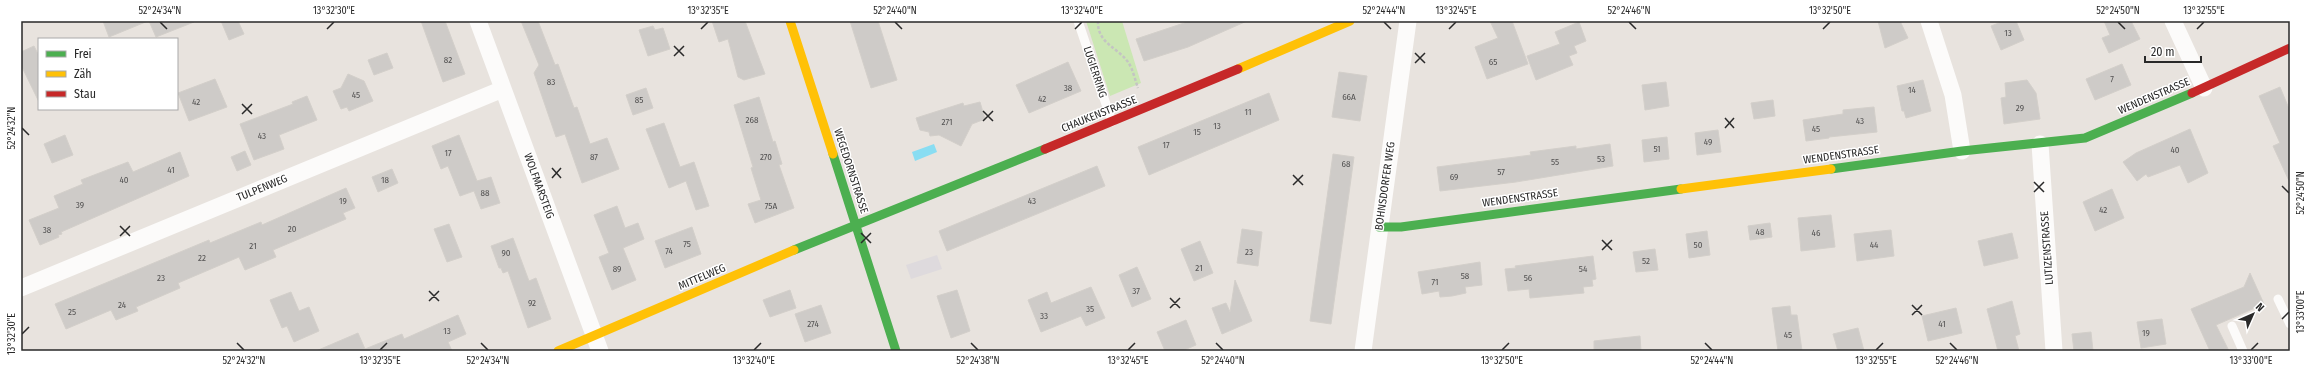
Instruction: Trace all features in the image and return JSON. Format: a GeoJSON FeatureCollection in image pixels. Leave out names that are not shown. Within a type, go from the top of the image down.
{"type":"FeatureCollection","features":[{"type":"Feature","properties":{"kind":"street","name":"WOLFMARSTEIG"},"geometry":{"type":"LineString","coordinates":[[478,21],[597,344]]}},
{"type":"Feature","properties":{"kind":"street","name":"WEGEDORNSTRASSE"},"geometry":{"type":"LineString","coordinates":[[790,21],[896,351]]}},
{"type":"Feature","properties":{"kind":"street","name":"CHAUKENSTRASSE"},"geometry":{"type":"LineString","coordinates":[[855,224],[884,215],[1112,122],[1350,21]]}},
{"type":"Feature","properties":{"kind":"street","name":"BOHNSDORFER WEG"},"geometry":{"type":"LineString","coordinates":[[1363,351],[1408,21]]}},
{"type":"Feature","properties":{"kind":"street"},"geometry":{"type":"LineString","coordinates":[[1930,21],[1953,95],[1962,151]]}},
{"type":"Feature","properties":{"kind":"street"},"geometry":{"type":"LineString","coordinates":[[2173,21],[2204,88]]}},
{"type":"Feature","properties":{"kind":"street","name":"WENDENSTRASSE"},"geometry":{"type":"LineString","coordinates":[[1379,227],[1409,226],[1962,151],[2040,144],[2085,138],[2204,88],[2290,48]]}},
{"type":"Feature","properties":{"kind":"street","name":"TULPENWEG"},"geometry":{"type":"LineString","coordinates":[[21,288],[503,89]]}},
{"type":"Feature","properties":{"kind":"street","name":"LUTIZENSTRASSE"},"geometry":{"type":"LineString","coordinates":[[2040,144],[2054,351]]}},
{"type":"Feature","properties":{"kind":"street","name":"MITTELWEG"},"geometry":{"type":"LineString","coordinates":[[558,351],[597,344],[855,224]]}},
{"type":"Feature","properties":{"kind":"lane","name":"LUGIERRING"},"geometry":{"type":"LineString","coordinates":[[1078,21],[1112,122]]}},
{"type":"Feature","properties":{"kind":"lane"},"geometry":{"type":"LineString","coordinates":[[2278,299],[2290,324]]}},
{"type":"Feature","properties":{"kind":"lane"},"geometry":{"type":"LineString","coordinates":[[2232,326],[2243,351]]}},
{"type":"Feature","properties":{"kind":"path"},"geometry":{"type":"LineString","coordinates":[[1098,21],[1101,36],[1107,45],[1124,56],[1130,64],[1138,88]]}},
{"type":"Feature","properties":{"kind":"shaded area"},"geometry":{"type":"Polygon","coordinates":[[[937,255],[942,269],[911,279],[906,265],[937,255]]]}},
{"type":"Feature","properties":{"kind":"green space"},"geometry":{"type":"Polygon","coordinates":[[[1086,21],[1122,21],[1141,83],[1110,96],[1086,21]]]}},
{"type":"Feature","properties":{"kind":"water"},"geometry":{"type":"Polygon","coordinates":[[[934,144],[937,152],[915,161],[912,152],[934,144]]]}},
{"type":"Feature","properties":{"kind":"building"},"geometry":{"type":"Polygon","coordinates":[[[103,21],[148,21],[109,37],[103,21]]]}},
{"type":"Feature","properties":{"kind":"building"},"geometry":{"type":"Polygon","coordinates":[[[149,21],[194,21],[194,22],[156,37],[149,21]]]}},
{"type":"Feature","properties":{"kind":"building"},"geometry":{"type":"Polygon","coordinates":[[[221,21],[238,21],[244,34],[229,40],[221,21]]]}},
{"type":"Feature","properties":{"kind":"building"},"geometry":{"type":"Polygon","coordinates":[[[421,21],[445,21],[465,74],[443,82],[421,21]]]}},
{"type":"Feature","properties":{"kind":"building"},"geometry":{"type":"Polygon","coordinates":[[[521,21],[538,21],[555,65],[558,64],[574,108],[577,107],[590,144],[607,138],[619,169],[582,183],[565,134],[556,137],[534,73],[539,65],[521,21]]]}},
{"type":"Feature","properties":{"kind":"building"},"geometry":{"type":"Polygon","coordinates":[[[712,21],[745,21],[765,74],[744,80],[738,77],[728,39],[719,42],[712,21]]]}},
{"type":"Feature","properties":{"kind":"building"},"geometry":{"type":"Polygon","coordinates":[[[850,21],[878,21],[897,80],[871,88],[850,21]]]}},
{"type":"Feature","properties":{"kind":"building"},"geometry":{"type":"Polygon","coordinates":[[[1190,21],[1247,21],[1188,47],[1144,61],[1136,39],[1190,21]]]}},
{"type":"Feature","properties":{"kind":"building"},"geometry":{"type":"Polygon","coordinates":[[[1490,21],[1512,21],[1528,64],[1487,79],[1475,47],[1498,38],[1490,21]]]}},
{"type":"Feature","properties":{"kind":"building"},"geometry":{"type":"Polygon","coordinates":[[[1878,21],[1900,21],[1908,38],[1885,48],[1878,21]]]}},
{"type":"Feature","properties":{"kind":"building"},"geometry":{"type":"Polygon","coordinates":[[[2004,21],[2016,21],[2024,40],[2001,50],[1991,26],[2004,21]]]}},
{"type":"Feature","properties":{"kind":"building"},"geometry":{"type":"Polygon","coordinates":[[[2104,21],[2131,21],[2140,39],[2109,53],[2102,38],[2110,35],[2104,21]]]}},
{"type":"Feature","properties":{"kind":"building"},"geometry":{"type":"Polygon","coordinates":[[[1579,22],[1586,41],[1574,46],[1577,53],[1569,56],[1573,65],[1536,80],[1527,56],[1560,44],[1555,32],[1579,22]]]}},
{"type":"Feature","properties":{"kind":"building"},"geometry":{"type":"Polygon","coordinates":[[[653,26],[655,30],[663,28],[670,49],[648,56],[639,30],[653,26]]]}},
{"type":"Feature","properties":{"kind":"building"},"geometry":{"type":"Polygon","coordinates":[[[34,46],[38,54],[38,100],[21,65],[21,52],[34,46]]]}},
{"type":"Feature","properties":{"kind":"building"},"geometry":{"type":"Polygon","coordinates":[[[387,53],[393,68],[374,75],[368,60],[387,53]]]}},
{"type":"Feature","properties":{"kind":"building"},"geometry":{"type":"Polygon","coordinates":[[[1068,62],[1081,91],[1029,113],[1016,85],[1068,62]]]}},
{"type":"Feature","properties":{"kind":"building"},"geometry":{"type":"Polygon","coordinates":[[[2122,64],[2131,85],[2095,100],[2086,79],[2122,64]]]}},
{"type":"Feature","properties":{"kind":"building"},"geometry":{"type":"Polygon","coordinates":[[[1339,72],[1367,76],[1360,121],[1332,117],[1339,72]]]}},
{"type":"Feature","properties":{"kind":"building"},"geometry":{"type":"Polygon","coordinates":[[[348,74],[364,81],[373,101],[349,111],[347,107],[341,109],[333,91],[341,88],[348,74]]]}},
{"type":"Feature","properties":{"kind":"building"},"geometry":{"type":"Polygon","coordinates":[[[215,79],[227,107],[189,121],[178,93],[215,79]]]}},
{"type":"Feature","properties":{"kind":"building"},"geometry":{"type":"Polygon","coordinates":[[[1923,80],[1931,111],[1906,118],[1904,111],[1902,111],[1897,86],[1923,80]]]}},
{"type":"Feature","properties":{"kind":"building"},"geometry":{"type":"Polygon","coordinates":[[[2027,80],[2036,93],[2040,119],[2004,124],[2001,98],[2006,97],[2005,83],[2027,80]]]}},
{"type":"Feature","properties":{"kind":"building"},"geometry":{"type":"Polygon","coordinates":[[[1666,82],[1669,106],[1645,110],[1642,85],[1666,82]]]}},
{"type":"Feature","properties":{"kind":"building"},"geometry":{"type":"Polygon","coordinates":[[[2280,87],[2290,111],[2290,183],[2273,146],[2280,143],[2259,96],[2280,87]]]}},
{"type":"Feature","properties":{"kind":"building"},"geometry":{"type":"Polygon","coordinates":[[[646,88],[653,108],[633,115],[626,95],[646,88]]]}},
{"type":"Feature","properties":{"kind":"building"},"geometry":{"type":"Polygon","coordinates":[[[1269,93],[1279,120],[1149,175],[1138,147],[1269,93]]]}},
{"type":"Feature","properties":{"kind":"building"},"geometry":{"type":"Polygon","coordinates":[[[307,96],[317,120],[279,135],[284,149],[254,160],[240,124],[293,104],[292,102],[307,96]]]}},
{"type":"Feature","properties":{"kind":"building"},"geometry":{"type":"Polygon","coordinates":[[[759,97],[773,142],[775,141],[782,164],[779,165],[794,208],[755,223],[748,204],[761,200],[751,168],[753,167],[734,105],[759,97]]]}},
{"type":"Feature","properties":{"kind":"building"},"geometry":{"type":"Polygon","coordinates":[[[1773,100],[1775,116],[1754,119],[1751,103],[1773,100]]]}},
{"type":"Feature","properties":{"kind":"building"},"geometry":{"type":"Polygon","coordinates":[[[980,102],[985,119],[972,124],[961,146],[939,135],[930,136],[929,132],[920,130],[916,118],[963,103],[964,106],[980,102]]]}},
{"type":"Feature","properties":{"kind":"building"},"geometry":{"type":"Polygon","coordinates":[[[1874,107],[1877,132],[1806,141],[1803,120],[1843,114],[1843,110],[1874,107]]]}},
{"type":"Feature","properties":{"kind":"building"},"geometry":{"type":"Polygon","coordinates":[[[664,123],[680,167],[694,162],[709,206],[696,210],[686,181],[669,188],[646,129],[664,123]]]}},
{"type":"Feature","properties":{"kind":"building"},"geometry":{"type":"Polygon","coordinates":[[[2190,129],[2208,173],[2188,183],[2180,165],[2148,177],[2146,174],[2137,181],[2123,162],[2136,153],[2190,129]]]}},
{"type":"Feature","properties":{"kind":"building"},"geometry":{"type":"Polygon","coordinates":[[[1718,130],[1721,152],[1697,155],[1695,133],[1718,130]]]}},
{"type":"Feature","properties":{"kind":"building"},"geometry":{"type":"Polygon","coordinates":[[[65,135],[73,155],[52,163],[44,144],[65,135]]]}},
{"type":"Feature","properties":{"kind":"building"},"geometry":{"type":"Polygon","coordinates":[[[459,135],[477,181],[491,177],[500,203],[481,209],[474,191],[460,196],[448,166],[441,169],[432,146],[459,135]]]}},
{"type":"Feature","properties":{"kind":"building"},"geometry":{"type":"Polygon","coordinates":[[[1667,137],[1669,159],[1644,162],[1642,140],[1667,137]]]}},
{"type":"Feature","properties":{"kind":"building"},"geometry":{"type":"Polygon","coordinates":[[[1610,144],[1613,166],[1516,182],[1440,191],[1437,167],[1531,155],[1530,152],[1576,146],[1576,149],[1610,144]]]}},
{"type":"Feature","properties":{"kind":"building"},"geometry":{"type":"Polygon","coordinates":[[[245,151],[251,165],[237,171],[231,157],[245,151]]]}},
{"type":"Feature","properties":{"kind":"building"},"geometry":{"type":"Polygon","coordinates":[[[180,152],[189,176],[61,232],[62,234],[58,235],[59,237],[40,245],[29,220],[59,208],[54,196],[83,184],[81,180],[128,162],[133,172],[180,152]]]}},
{"type":"Feature","properties":{"kind":"building"},"geometry":{"type":"Polygon","coordinates":[[[1333,154],[1354,157],[1331,324],[1310,321],[1333,154]]]}},
{"type":"Feature","properties":{"kind":"building"},"geometry":{"type":"Polygon","coordinates":[[[1097,166],[1105,186],[947,251],[939,231],[1097,166]]]}},
{"type":"Feature","properties":{"kind":"building"},"geometry":{"type":"Polygon","coordinates":[[[392,169],[398,183],[378,192],[372,177],[392,169]]]}},
{"type":"Feature","properties":{"kind":"building"},"geometry":{"type":"Polygon","coordinates":[[[346,188],[355,208],[343,213],[346,219],[273,250],[276,257],[245,270],[239,257],[178,283],[180,288],[136,307],[138,311],[116,320],[111,310],[66,329],[55,304],[209,240],[210,243],[261,222],[262,225],[346,188]]]}},
{"type":"Feature","properties":{"kind":"building"},"geometry":{"type":"Polygon","coordinates":[[[2112,189],[2124,218],[2095,231],[2083,202],[2112,189]]]}},
{"type":"Feature","properties":{"kind":"building"},"geometry":{"type":"Polygon","coordinates":[[[617,206],[625,228],[638,223],[644,239],[623,248],[636,280],[612,290],[599,257],[609,253],[594,215],[617,206]]]}},
{"type":"Feature","properties":{"kind":"building"},"geometry":{"type":"Polygon","coordinates":[[[1831,215],[1835,247],[1801,251],[1798,218],[1831,215]]]}},
{"type":"Feature","properties":{"kind":"building"},"geometry":{"type":"Polygon","coordinates":[[[1770,223],[1772,237],[1750,240],[1748,226],[1770,223]]]}},
{"type":"Feature","properties":{"kind":"building"},"geometry":{"type":"Polygon","coordinates":[[[449,224],[462,257],[447,262],[434,229],[449,224]]]}},
{"type":"Feature","properties":{"kind":"building"},"geometry":{"type":"Polygon","coordinates":[[[692,227],[701,254],[665,268],[655,241],[692,227]]]}},
{"type":"Feature","properties":{"kind":"building"},"geometry":{"type":"Polygon","coordinates":[[[1242,229],[1262,232],[1258,266],[1237,263],[1242,229]]]}},
{"type":"Feature","properties":{"kind":"building"},"geometry":{"type":"Polygon","coordinates":[[[1891,230],[1894,256],[1857,261],[1854,234],[1891,230]]]}},
{"type":"Feature","properties":{"kind":"building"},"geometry":{"type":"Polygon","coordinates":[[[1707,231],[1710,255],[1689,258],[1686,234],[1707,231]]]}},
{"type":"Feature","properties":{"kind":"building"},"geometry":{"type":"Polygon","coordinates":[[[2012,233],[2018,258],[1984,266],[1978,241],[2012,233]]]}},
{"type":"Feature","properties":{"kind":"building"},"geometry":{"type":"Polygon","coordinates":[[[513,238],[529,281],[536,278],[551,319],[528,328],[508,271],[503,273],[501,268],[499,268],[491,246],[513,238]]]}},
{"type":"Feature","properties":{"kind":"building"},"geometry":{"type":"Polygon","coordinates":[[[1200,241],[1213,273],[1194,281],[1181,249],[1200,241]]]}},
{"type":"Feature","properties":{"kind":"building"},"geometry":{"type":"Polygon","coordinates":[[[1655,249],[1658,270],[1636,272],[1633,252],[1655,249]]]}},
{"type":"Feature","properties":{"kind":"building"},"geometry":{"type":"Polygon","coordinates":[[[1593,256],[1596,279],[1592,280],[1593,286],[1583,287],[1584,293],[1530,298],[1529,289],[1508,291],[1505,269],[1516,268],[1515,266],[1593,256]]]}},
{"type":"Feature","properties":{"kind":"building"},"geometry":{"type":"Polygon","coordinates":[[[1480,262],[1482,285],[1465,287],[1466,293],[1452,296],[1440,297],[1439,291],[1422,294],[1418,272],[1480,262]]]}},
{"type":"Feature","properties":{"kind":"building"},"geometry":{"type":"Polygon","coordinates":[[[1137,267],[1151,299],[1132,307],[1119,275],[1137,267]]]}},
{"type":"Feature","properties":{"kind":"building"},"geometry":{"type":"Polygon","coordinates":[[[2250,273],[2264,304],[2216,325],[2229,351],[2210,351],[2191,309],[2244,287],[2250,273]]]}},
{"type":"Feature","properties":{"kind":"building"},"geometry":{"type":"Polygon","coordinates":[[[1235,280],[1252,321],[1222,334],[1212,308],[1226,303],[1230,312],[1235,280]]]}},
{"type":"Feature","properties":{"kind":"building"},"geometry":{"type":"Polygon","coordinates":[[[1091,287],[1105,318],[1086,326],[1081,316],[1041,332],[1028,300],[1047,292],[1051,303],[1091,287]]]}},
{"type":"Feature","properties":{"kind":"building"},"geometry":{"type":"Polygon","coordinates":[[[790,290],[796,308],[770,317],[763,300],[790,290]]]}},
{"type":"Feature","properties":{"kind":"building"},"geometry":{"type":"Polygon","coordinates":[[[957,290],[970,331],[951,338],[937,296],[957,290]]]}},
{"type":"Feature","properties":{"kind":"building"},"geometry":{"type":"Polygon","coordinates":[[[291,292],[299,311],[309,307],[319,331],[294,342],[287,326],[282,328],[270,300],[291,292]]]}},
{"type":"Feature","properties":{"kind":"building"},"geometry":{"type":"Polygon","coordinates":[[[2012,301],[2020,334],[2015,336],[2019,351],[1998,351],[1987,309],[2012,301]]]}},
{"type":"Feature","properties":{"kind":"building"},"geometry":{"type":"Polygon","coordinates":[[[821,305],[831,333],[805,342],[795,314],[821,305]]]}},
{"type":"Feature","properties":{"kind":"building"},"geometry":{"type":"Polygon","coordinates":[[[1790,306],[1791,315],[1797,315],[1802,351],[1778,351],[1772,308],[1790,306]]]}},
{"type":"Feature","properties":{"kind":"building"},"geometry":{"type":"Polygon","coordinates":[[[1956,308],[1962,333],[1928,341],[1922,316],[1956,308]]]}},
{"type":"Feature","properties":{"kind":"building"},"geometry":{"type":"Polygon","coordinates":[[[458,315],[466,334],[448,342],[452,351],[316,351],[358,333],[365,349],[402,334],[404,339],[458,315]]]}},
{"type":"Feature","properties":{"kind":"building"},"geometry":{"type":"Polygon","coordinates":[[[2162,319],[2166,344],[2141,348],[2137,322],[2162,319]]]}},
{"type":"Feature","properties":{"kind":"building"},"geometry":{"type":"Polygon","coordinates":[[[1186,320],[1196,345],[1182,351],[1165,351],[1157,332],[1186,320]]]}},
{"type":"Feature","properties":{"kind":"building"},"geometry":{"type":"Polygon","coordinates":[[[1858,328],[1864,351],[1838,351],[1833,334],[1858,328]]]}},
{"type":"Feature","properties":{"kind":"building"},"geometry":{"type":"Polygon","coordinates":[[[2091,332],[2093,351],[2074,351],[2072,334],[2091,332]]]}},
{"type":"Feature","properties":{"kind":"building"},"geometry":{"type":"Polygon","coordinates":[[[1640,336],[1641,351],[1594,351],[1594,341],[1640,336]]]}},
{"type":"Feature","properties":{"kind":"traffic: fast"},"geometry":{"type":"LineString","coordinates":[[1831,169],[1962,151],[2085,138],[2192,93]]}},
{"type":"Feature","properties":{"kind":"traffic: fast"},"geometry":{"type":"LineString","coordinates":[[794,250],[1045,149]]}},
{"type":"Feature","properties":{"kind":"traffic: fast"},"geometry":{"type":"LineString","coordinates":[[833,154],[896,351]]}},
{"type":"Feature","properties":{"kind":"traffic: fast"},"geometry":{"type":"LineString","coordinates":[[1379,227],[1401,227],[1681,189]]}},
{"type":"Feature","properties":{"kind":"traffic: slow"},"geometry":{"type":"LineString","coordinates":[[790,21],[833,154]]}},
{"type":"Feature","properties":{"kind":"traffic: slow"},"geometry":{"type":"LineString","coordinates":[[1238,69],[1350,21]]}},
{"type":"Feature","properties":{"kind":"traffic: slow"},"geometry":{"type":"LineString","coordinates":[[1681,189],[1831,169]]}},
{"type":"Feature","properties":{"kind":"traffic: slow"},"geometry":{"type":"LineString","coordinates":[[558,351],[794,250]]}},
{"type":"Feature","properties":{"kind":"traffic: jam"},"geometry":{"type":"LineString","coordinates":[[2192,93],[2290,48]]}},
{"type":"Feature","properties":{"kind":"traffic: jam"},"geometry":{"type":"LineString","coordinates":[[1045,149],[1238,69]]}}]}
